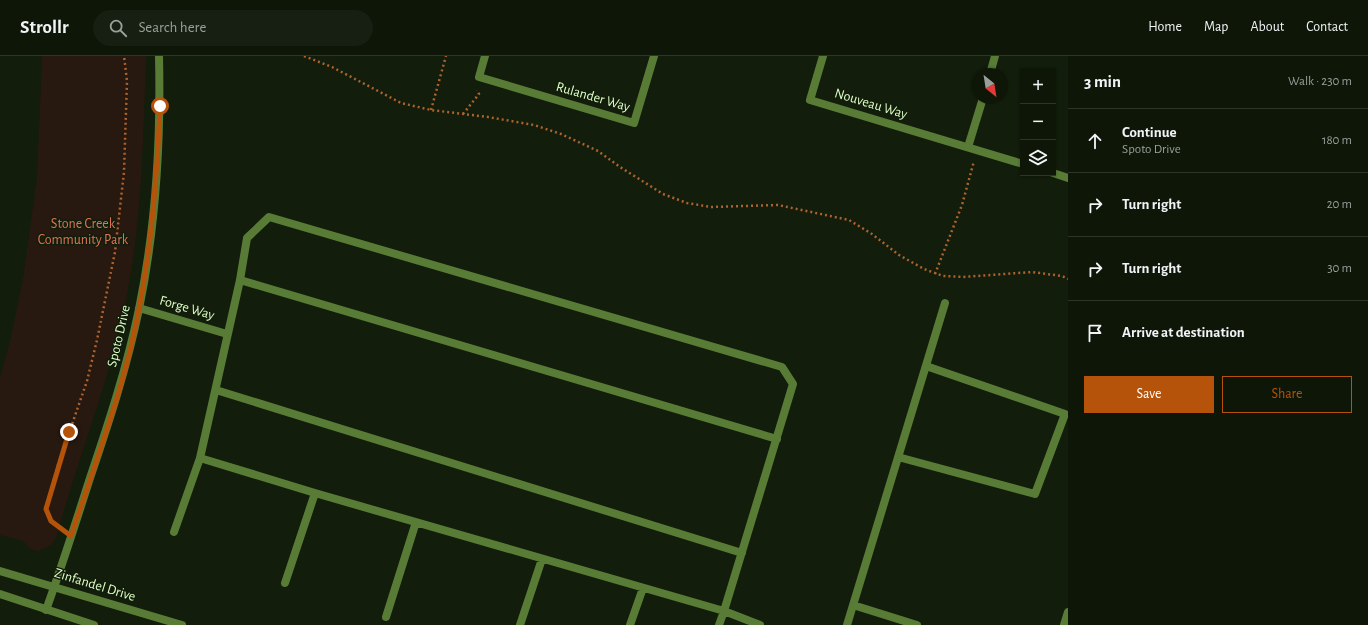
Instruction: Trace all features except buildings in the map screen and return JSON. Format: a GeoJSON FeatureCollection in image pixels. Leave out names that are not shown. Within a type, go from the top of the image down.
{"type":"FeatureCollection","features":[{"type":"Feature","properties":{"kind":"street","name":"Spoto Drive"},"geometry":{"type":"LineString","coordinates":[[46,610],[122,380],[139,308],[151,235],[156,180],[160,106],[159,56]]}},
{"type":"Feature","properties":{"kind":"street","name":"Rulander Way"},"geometry":{"type":"LineString","coordinates":[[485,56],[479,78],[634,123],[654,56]]}},
{"type":"Feature","properties":{"kind":"street","name":"Nouveau Way"},"geometry":{"type":"LineString","coordinates":[[823,56],[810,100],[1020,163]]}},
{"type":"Feature","properties":{"kind":"street"},"geometry":{"type":"LineString","coordinates":[[992,68],[995,56]]}},
{"type":"Feature","properties":{"kind":"street"},"geometry":{"type":"LineString","coordinates":[[968,147],[981,104]]}},
{"type":"Feature","properties":{"kind":"street"},"geometry":{"type":"LineString","coordinates":[[1056,174],[1068,178]]}},
{"type":"Feature","properties":{"kind":"street"},"geometry":{"type":"LineString","coordinates":[[174,532],[200,458],[240,280],[247,238],[269,218],[782,367],[793,384],[720,625]]}},
{"type":"Feature","properties":{"kind":"street"},"geometry":{"type":"LineString","coordinates":[[240,280],[777,439]]}},
{"type":"Feature","properties":{"kind":"street"},"geometry":{"type":"LineString","coordinates":[[847,625],[945,303]]}},
{"type":"Feature","properties":{"kind":"street","name":"Forge Way"},"geometry":{"type":"LineString","coordinates":[[139,308],[227,334]]}},
{"type":"Feature","properties":{"kind":"street"},"geometry":{"type":"LineString","coordinates":[[898,458],[1035,494],[1065,414],[926,366]]}},
{"type":"Feature","properties":{"kind":"street"},"geometry":{"type":"LineString","coordinates":[[216,390],[742,552]]}},
{"type":"Feature","properties":{"kind":"street"},"geometry":{"type":"LineString","coordinates":[[200,458],[315,493],[724,611],[760,625]]}},
{"type":"Feature","properties":{"kind":"street"},"geometry":{"type":"LineString","coordinates":[[285,583],[315,493]]}},
{"type":"Feature","properties":{"kind":"street"},"geometry":{"type":"LineString","coordinates":[[386,617],[416,522]]}},
{"type":"Feature","properties":{"kind":"street"},"geometry":{"type":"LineString","coordinates":[[520,625],[542,558]]}},
{"type":"Feature","properties":{"kind":"street","name":"Zinfandel Drive"},"geometry":{"type":"LineString","coordinates":[[0,571],[182,625]]}},
{"type":"Feature","properties":{"kind":"street"},"geometry":{"type":"LineString","coordinates":[[630,625],[643,588]]}},
{"type":"Feature","properties":{"kind":"street"},"geometry":{"type":"LineString","coordinates":[[0,594],[94,625]]}},
{"type":"Feature","properties":{"kind":"street"},"geometry":{"type":"LineString","coordinates":[[853,605],[918,625]]}},
{"type":"Feature","properties":{"kind":"street"},"geometry":{"type":"LineString","coordinates":[[1064,625],[1068,612]]}},
{"type":"Feature","properties":{"kind":"path"},"geometry":{"type":"LineString","coordinates":[[71,536],[51,521],[46,509],[58,464],[87,381],[115,252],[124,172],[127,81],[124,56]]}},
{"type":"Feature","properties":{"kind":"path"},"geometry":{"type":"LineString","coordinates":[[304,56],[332,67],[401,104],[431,110],[488,117],[534,125],[561,134],[598,151],[620,167],[663,194],[687,203],[711,207],[778,205],[849,220],[872,234],[899,255],[935,274],[963,277],[1032,272],[1062,276],[1068,279]]}},
{"type":"Feature","properties":{"kind":"path"},"geometry":{"type":"LineString","coordinates":[[431,110],[446,56]]}},
{"type":"Feature","properties":{"kind":"path"},"geometry":{"type":"LineString","coordinates":[[935,274],[962,205],[974,162],[968,147]]}},
{"type":"Feature","properties":{"kind":"green space","name":"Stone Creek Community Park"},"geometry":{"type":"Polygon","coordinates":[[[42,56],[146,56],[146,60],[141,185],[135,247],[124,309],[101,396],[56,538],[51,545],[38,551],[31,549],[23,541],[0,535],[0,377],[11,337],[23,279],[37,177],[42,56]]]}},
{"type":"Feature","properties":{"kind":"route"},"geometry":{"type":"LineString","coordinates":[[69,432],[58,464],[46,509],[48,517],[51,521],[71,536],[122,380],[139,308],[151,235],[160,106]]}}]}
